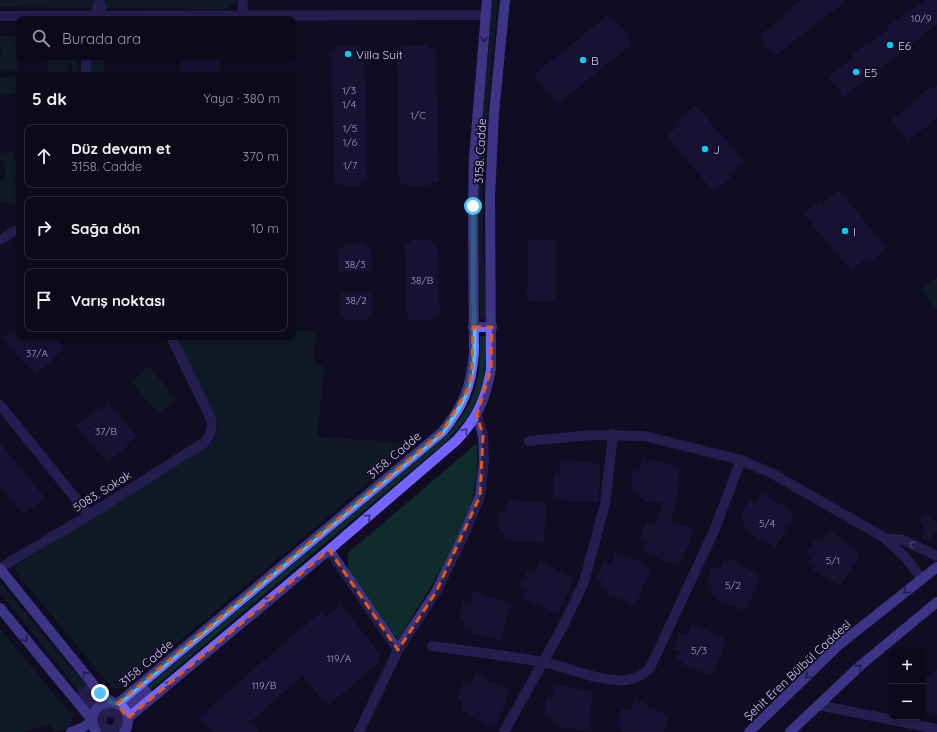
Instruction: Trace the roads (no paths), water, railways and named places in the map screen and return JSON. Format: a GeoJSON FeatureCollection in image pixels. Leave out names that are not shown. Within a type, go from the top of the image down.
{"type":"FeatureCollection","features":[{"type":"Feature","properties":{"kind":"street"},"geometry":{"type":"LineString","coordinates":[[242,16],[243,0]]}},
{"type":"Feature","properties":{"kind":"street","name":"3158. Cadde"},"geometry":{"type":"LineString","coordinates":[[92,720],[95,710],[100,705],[118,703],[442,432],[451,422],[461,404],[468,389],[472,373],[474,353],[474,158],[487,0]]}},
{"type":"Feature","properties":{"kind":"street","name":"3158. Cadde"},"geometry":{"type":"LineString","coordinates":[[127,725],[457,440],[470,426],[477,415],[489,383],[491,369],[492,327],[490,196],[494,113],[505,0]]}},
{"type":"Feature","properties":{"kind":"street"},"geometry":{"type":"LineString","coordinates":[[296,17],[486,15]]}},
{"type":"Feature","properties":{"kind":"street"},"geometry":{"type":"LineString","coordinates":[[0,16],[16,16]]}},
{"type":"Feature","properties":{"kind":"street"},"geometry":{"type":"LineString","coordinates":[[86,60],[86,72]]}},
{"type":"Feature","properties":{"kind":"street"},"geometry":{"type":"LineString","coordinates":[[0,240],[16,231]]}},
{"type":"Feature","properties":{"kind":"street"},"geometry":{"type":"LineString","coordinates":[[473,327],[492,327]]}},
{"type":"Feature","properties":{"kind":"street","name":"5083. Sokak"},"geometry":{"type":"LineString","coordinates":[[0,569],[205,442],[209,437],[212,430],[211,418],[172,340]]}},
{"type":"Feature","properties":{"kind":"street"},"geometry":{"type":"LineString","coordinates":[[0,405],[89,515]]}},
{"type":"Feature","properties":{"kind":"street"},"geometry":{"type":"LineString","coordinates":[[359,732],[398,650],[436,592],[462,539],[480,496],[484,461],[483,436],[477,415]]}},
{"type":"Feature","properties":{"kind":"street"},"geometry":{"type":"LineString","coordinates":[[529,441],[612,434],[644,436],[741,460],[773,474],[885,538],[905,557],[922,579]]}},
{"type":"Feature","properties":{"kind":"street"},"geometry":{"type":"LineString","coordinates":[[504,732],[562,628],[584,582],[605,504],[612,434]]}},
{"type":"Feature","properties":{"kind":"street"},"geometry":{"type":"LineString","coordinates":[[432,646],[543,662],[575,672],[606,678],[624,680],[644,675],[650,668],[714,531],[741,460]]}},
{"type":"Feature","properties":{"kind":"street"},"geometry":{"type":"LineString","coordinates":[[885,538],[903,540],[937,556]]}},
{"type":"Feature","properties":{"kind":"street"},"geometry":{"type":"LineString","coordinates":[[329,550],[398,650]]}},
{"type":"Feature","properties":{"kind":"street"},"geometry":{"type":"LineString","coordinates":[[0,569],[97,689],[122,707],[126,712],[127,725],[135,732]]}},
{"type":"Feature","properties":{"kind":"street","name":"Şehit Eren Bülbül Caddesi"},"geometry":{"type":"LineString","coordinates":[[749,732],[840,644],[922,579],[936,570]]}},
{"type":"Feature","properties":{"kind":"street"},"geometry":{"type":"LineString","coordinates":[[790,732],[860,665],[937,602]]}},
{"type":"Feature","properties":{"kind":"street"},"geometry":{"type":"LineString","coordinates":[[0,608],[92,720],[92,726],[96,732]]}},
{"type":"Feature","properties":{"kind":"street"},"geometry":{"type":"LineString","coordinates":[[818,705],[937,729]]}},
{"type":"Feature","properties":{"kind":"street"},"geometry":{"type":"LineString","coordinates":[[71,732],[81,729],[92,720]]}},
{"type":"Feature","properties":{"kind":"place","name":"E6"},"geometry":{"type":"Point","coordinates":[890,45]}},
{"type":"Feature","properties":{"kind":"place","name":"Villa Suit"},"geometry":{"type":"Point","coordinates":[348,54]}},
{"type":"Feature","properties":{"kind":"place","name":"B"},"geometry":{"type":"Point","coordinates":[583,60]}},
{"type":"Feature","properties":{"kind":"place","name":"E5"},"geometry":{"type":"Point","coordinates":[856,72]}},
{"type":"Feature","properties":{"kind":"place","name":"J"},"geometry":{"type":"Point","coordinates":[705,149]}},
{"type":"Feature","properties":{"kind":"place","name":"I"},"geometry":{"type":"Point","coordinates":[845,231]}}]}
